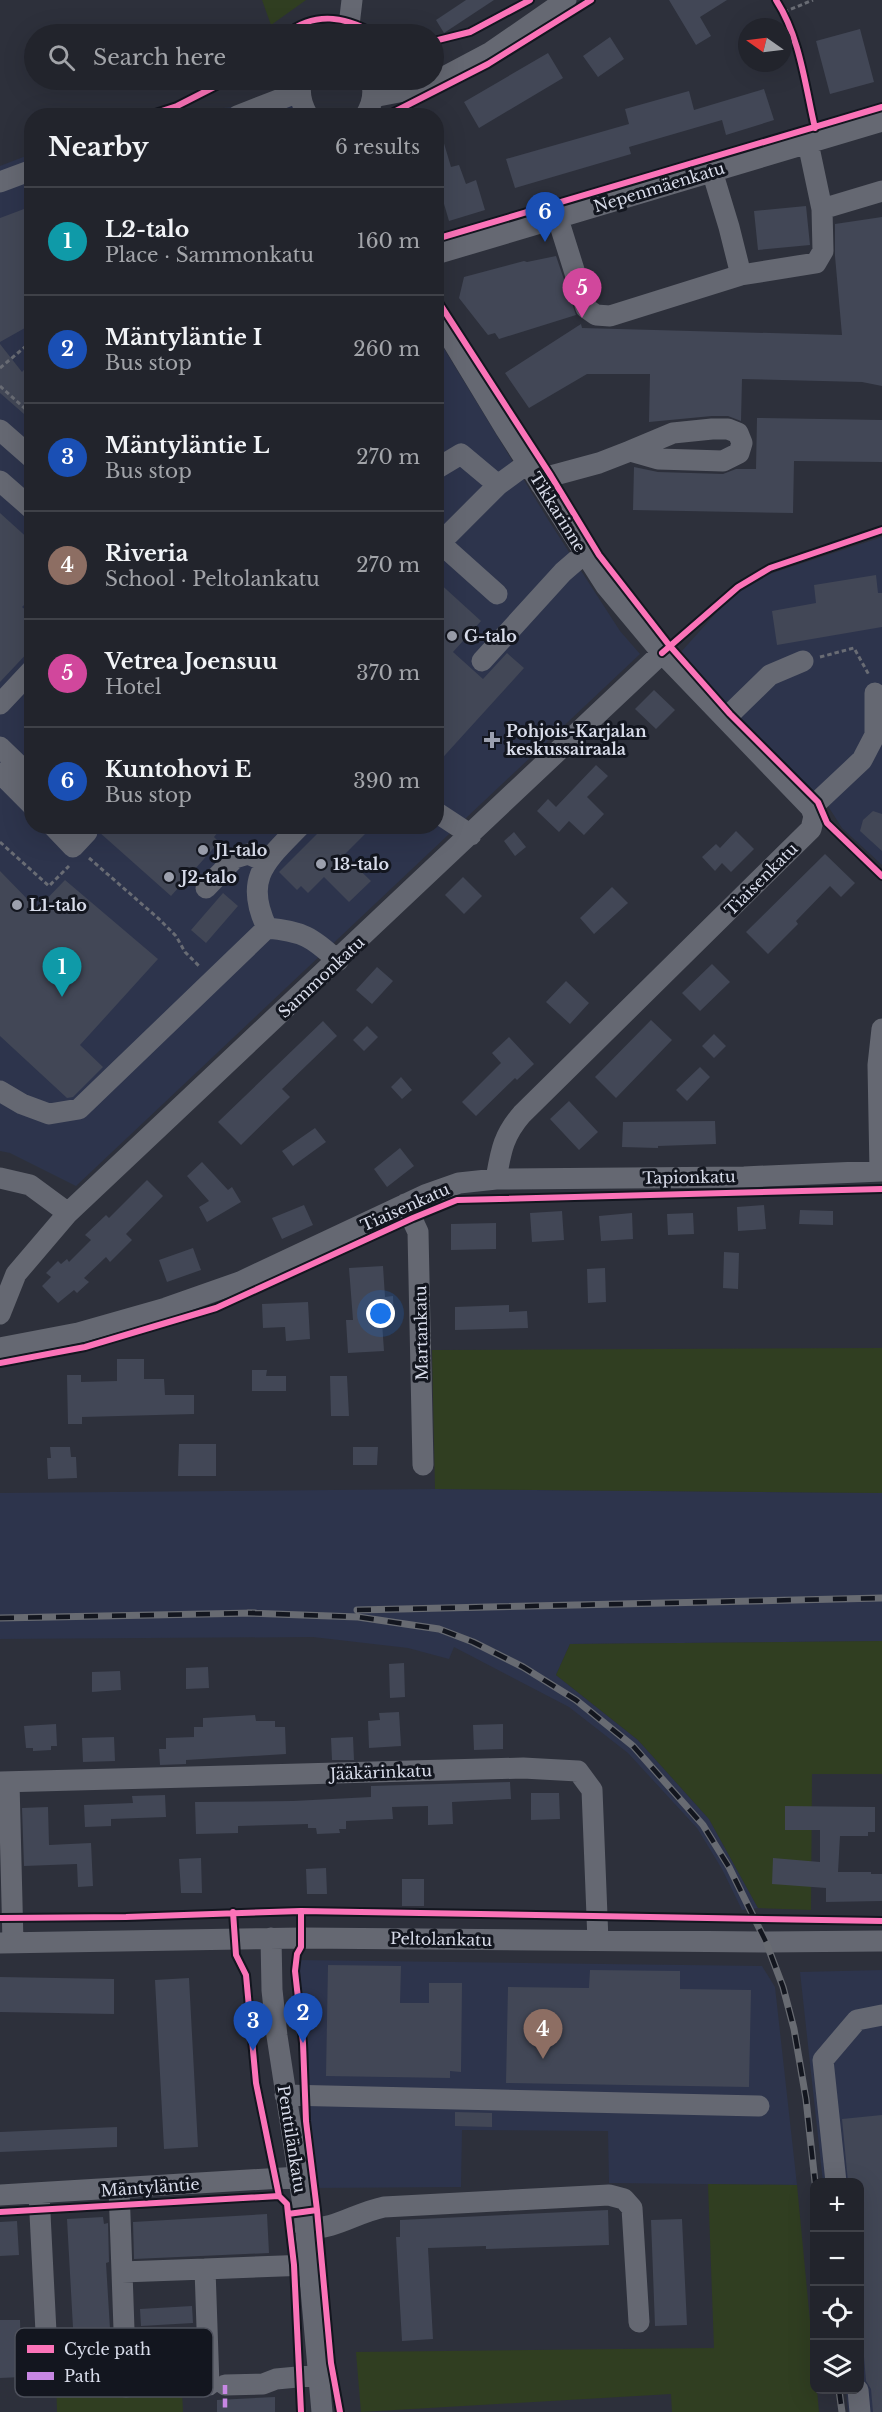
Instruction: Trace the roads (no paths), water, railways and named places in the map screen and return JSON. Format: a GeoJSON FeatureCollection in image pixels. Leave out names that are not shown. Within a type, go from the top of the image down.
{"type":"FeatureCollection","features":[{"type":"Feature","properties":{"kind":"street"},"geometry":{"type":"LineString","coordinates":[[349,24],[352,0]]}},
{"type":"Feature","properties":{"kind":"street"},"geometry":{"type":"LineString","coordinates":[[444,77],[491,52],[566,0]]}},
{"type":"Feature","properties":{"kind":"street"},"geometry":{"type":"LineString","coordinates":[[444,65],[491,52]]}},
{"type":"Feature","properties":{"kind":"street"},"geometry":{"type":"LineString","coordinates":[[258,108],[291,95],[295,90]]}},
{"type":"Feature","properties":{"kind":"street"},"geometry":{"type":"LineString","coordinates":[[302,90],[304,108]]}},
{"type":"Feature","properties":{"kind":"street"},"geometry":{"type":"LineString","coordinates":[[370,97],[408,90]]}},
{"type":"Feature","properties":{"kind":"street","name":"Nepenmäenkatu"},"geometry":{"type":"LineString","coordinates":[[444,252],[882,121]]}},
{"type":"Feature","properties":{"kind":"street"},"geometry":{"type":"LineString","coordinates":[[558,219],[586,308],[596,315],[610,316],[741,275],[816,263],[824,251],[822,209],[808,143]]}},
{"type":"Feature","properties":{"kind":"street"},"geometry":{"type":"LineString","coordinates":[[712,171],[741,275]]}},
{"type":"Feature","properties":{"kind":"street"},"geometry":{"type":"LineString","coordinates":[[0,182],[24,173]]}},
{"type":"Feature","properties":{"kind":"street"},"geometry":{"type":"LineString","coordinates":[[822,209],[882,191]]}},
{"type":"Feature","properties":{"kind":"street","name":"Tikkarinne"},"geometry":{"type":"LineString","coordinates":[[444,327],[606,586],[662,653],[728,720],[811,819]]}},
{"type":"Feature","properties":{"kind":"street"},"geometry":{"type":"LineString","coordinates":[[0,430],[24,451]]}},
{"type":"Feature","properties":{"kind":"street"},"geometry":{"type":"LineString","coordinates":[[541,485],[552,476],[599,463],[630,451]]}},
{"type":"Feature","properties":{"kind":"street"},"geometry":{"type":"LineString","coordinates":[[444,464],[461,454],[498,485]]}},
{"type":"Feature","properties":{"kind":"street"},"geometry":{"type":"LineString","coordinates":[[444,539],[498,485],[528,464]]}},
{"type":"Feature","properties":{"kind":"street"},"geometry":{"type":"LineString","coordinates":[[0,481],[24,502]]}},
{"type":"Feature","properties":{"kind":"street"},"geometry":{"type":"LineString","coordinates":[[444,547],[497,594]]}},
{"type":"Feature","properties":{"kind":"street"},"geometry":{"type":"LineString","coordinates":[[482,661],[563,572],[585,553]]}},
{"type":"Feature","properties":{"kind":"street","name":"Sammonkatu"},"geometry":{"type":"LineString","coordinates":[[0,1314],[16,1274],[68,1214],[662,653]]}},
{"type":"Feature","properties":{"kind":"street"},"geometry":{"type":"LineString","coordinates":[[728,720],[730,714],[770,675],[803,661]]}},
{"type":"Feature","properties":{"kind":"street"},"geometry":{"type":"LineString","coordinates":[[0,704],[24,678]]}},
{"type":"Feature","properties":{"kind":"street","name":"Tiaisenkatu"},"geometry":{"type":"LineString","coordinates":[[0,1348],[78,1333],[166,1308],[240,1282],[425,1195],[459,1183],[496,1179],[505,1138],[509,1129],[522,1114],[811,819],[862,760],[875,735],[875,693]]}},
{"type":"Feature","properties":{"kind":"street"},"geometry":{"type":"LineString","coordinates":[[0,747],[24,770]]}},
{"type":"Feature","properties":{"kind":"street"},"geometry":{"type":"LineString","coordinates":[[0,773],[24,797]]}},
{"type":"Feature","properties":{"kind":"street"},"geometry":{"type":"LineString","coordinates":[[444,817],[471,835]]}},
{"type":"Feature","properties":{"kind":"street"},"geometry":{"type":"LineString","coordinates":[[61,834],[73,847],[85,834]]}},
{"type":"Feature","properties":{"kind":"street"},"geometry":{"type":"LineString","coordinates":[[267,928],[259,911],[256,892],[266,862],[292,834]]}},
{"type":"Feature","properties":{"kind":"street"},"geometry":{"type":"LineString","coordinates":[[206,888],[235,858],[248,854],[266,862]]}},
{"type":"Feature","properties":{"kind":"street"},"geometry":{"type":"LineString","coordinates":[[0,1091],[22,1104],[49,1114],[79,1109],[267,928],[291,930],[316,940],[338,961]]}},
{"type":"Feature","properties":{"kind":"street"},"geometry":{"type":"LineString","coordinates":[[881,1171],[878,1065],[882,1029]]}},
{"type":"Feature","properties":{"kind":"street","name":"Tapionkatu"},"geometry":{"type":"LineString","coordinates":[[496,1179],[744,1177],[881,1171]]}},
{"type":"Feature","properties":{"kind":"street"},"geometry":{"type":"LineString","coordinates":[[0,1178],[30,1185],[68,1214]]}},
{"type":"Feature","properties":{"kind":"street","name":"Martankatu"},"geometry":{"type":"LineString","coordinates":[[405,1204],[418,1232],[423,1465]]}},
{"type":"Feature","properties":{"kind":"street","name":"Jääkärinkatu"},"geometry":{"type":"LineString","coordinates":[[4,1782],[523,1768],[562,1768],[578,1771],[592,1790],[598,1941]]}},
{"type":"Feature","properties":{"kind":"street"},"geometry":{"type":"LineString","coordinates":[[4,1782],[6,1942]]}},
{"type":"Feature","properties":{"kind":"street","name":"Peltolankatu"},"geometry":{"type":"LineString","coordinates":[[6,1942],[271,1938],[882,1941]]}},
{"type":"Feature","properties":{"kind":"street","name":"Penttilänkatu"},"geometry":{"type":"LineString","coordinates":[[271,1938],[272,1990],[285,2095],[299,2177],[322,2412]]}},
{"type":"Feature","properties":{"kind":"street"},"geometry":{"type":"LineString","coordinates":[[836,2178],[823,2060],[857,2020],[882,2015]]}},
{"type":"Feature","properties":{"kind":"street"},"geometry":{"type":"LineString","coordinates":[[285,2095],[759,2106]]}},
{"type":"Feature","properties":{"kind":"street","name":"Mäntyläntie"},"geometry":{"type":"LineString","coordinates":[[0,2195],[299,2177]]}},
{"type":"Feature","properties":{"kind":"street"},"geometry":{"type":"LineString","coordinates":[[119,2188],[124,2328]]}},
{"type":"Feature","properties":{"kind":"street"},"geometry":{"type":"LineString","coordinates":[[39,2194],[46,2328]]}},
{"type":"Feature","properties":{"kind":"street"},"geometry":{"type":"LineString","coordinates":[[305,2229],[331,2227],[351,2220],[366,2211],[384,2207],[609,2195],[624,2199],[632,2208],[639,2322]]}},
{"type":"Feature","properties":{"kind":"street"},"geometry":{"type":"LineString","coordinates":[[122,2272],[309,2265]]}},
{"type":"Feature","properties":{"kind":"street"},"geometry":{"type":"LineString","coordinates":[[205,2269],[211,2328]]}},
{"type":"Feature","properties":{"kind":"street"},"geometry":{"type":"LineString","coordinates":[[213,2346],[217,2385],[263,2384],[276,2379],[319,2375]]}},
{"type":"Feature","properties":{"kind":"street"},"geometry":{"type":"LineString","coordinates":[[858,2394],[860,2412]]}},
{"type":"Feature","properties":{"kind":"railway"},"geometry":{"type":"LineString","coordinates":[[357,1610],[882,1598]]}},
{"type":"Feature","properties":{"kind":"railway"},"geometry":{"type":"LineString","coordinates":[[248,1613],[358,1617],[439,1629],[473,1642],[523,1667],[576,1700],[633,1746],[703,1825],[729,1867],[766,1942],[783,1987],[794,2029],[806,2099],[815,2178]]}},
{"type":"Feature","properties":{"kind":"railway"},"geometry":{"type":"LineString","coordinates":[[0,1618],[255,1613]]}},
{"type":"Feature","properties":{"kind":"railway"},"geometry":{"type":"LineString","coordinates":[[840,2394],[842,2412]]}},
{"type":"Feature","properties":{"kind":"place","name":"Kuntohovi E"},"geometry":{"type":"Point","coordinates":[545,242]}},
{"type":"Feature","properties":{"kind":"place","name":"Vetrea Joensuu"},"geometry":{"type":"Point","coordinates":[582,318]}},
{"type":"Feature","properties":{"kind":"place","name":"G-talo"},"geometry":{"type":"Point","coordinates":[452,636]}},
{"type":"Feature","properties":{"kind":"place","name":"Pohjois-Karjalan keskussairaala"},"geometry":{"type":"Point","coordinates":[492,740]}},
{"type":"Feature","properties":{"kind":"place","name":"J1-talo"},"geometry":{"type":"Point","coordinates":[203,850]}},
{"type":"Feature","properties":{"kind":"place","name":"13-talo"},"geometry":{"type":"Point","coordinates":[321,864]}},
{"type":"Feature","properties":{"kind":"place","name":"J2-talo"},"geometry":{"type":"Point","coordinates":[169,877]}},
{"type":"Feature","properties":{"kind":"place","name":"L1-talo"},"geometry":{"type":"Point","coordinates":[17,905]}},
{"type":"Feature","properties":{"kind":"place","name":"L2-talo"},"geometry":{"type":"Point","coordinates":[62,997]}},
{"type":"Feature","properties":{"kind":"place","name":"Mäntyläntie I"},"geometry":{"type":"Point","coordinates":[303,2043]}},
{"type":"Feature","properties":{"kind":"place","name":"Mäntyläntie L"},"geometry":{"type":"Point","coordinates":[253,2051]}},
{"type":"Feature","properties":{"kind":"place","name":"Riveria"},"geometry":{"type":"Point","coordinates":[543,2059]}}]}
